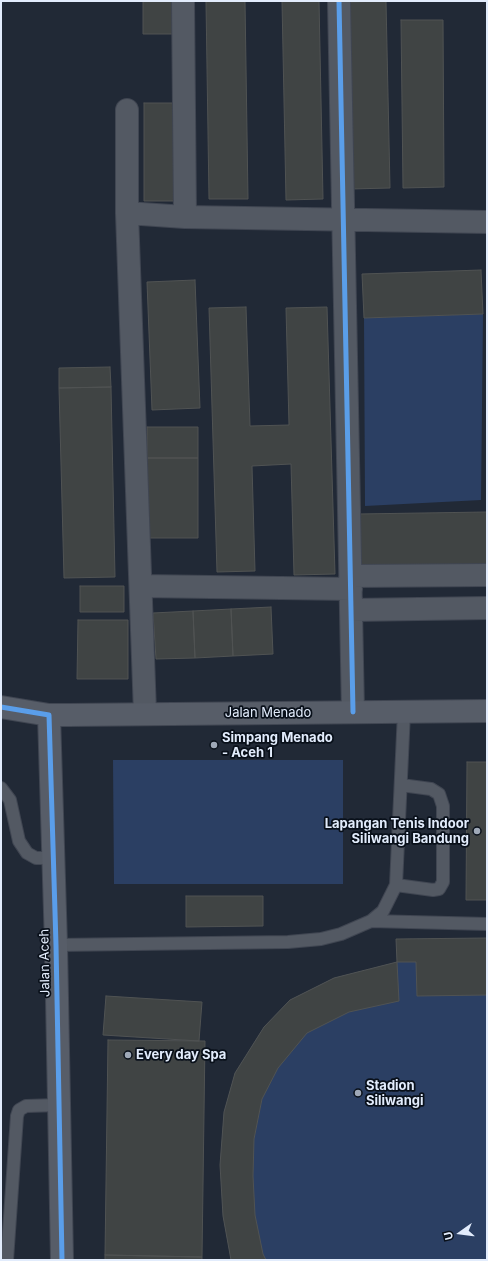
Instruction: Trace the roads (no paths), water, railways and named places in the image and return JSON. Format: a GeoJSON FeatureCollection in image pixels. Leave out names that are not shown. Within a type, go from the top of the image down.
{"type":"FeatureCollection","features":[{"type":"Feature","properties":{"kind":"main road"},"geometry":{"type":"LineString","coordinates":[[1,707],[49,715]]}},
{"type":"Feature","properties":{"kind":"main road","name":"Jalan Menado"},"geometry":{"type":"LineString","coordinates":[[49,715],[487,711]]}},
{"type":"Feature","properties":{"kind":"main road","name":"Jalan Aceh"},"geometry":{"type":"LineString","coordinates":[[49,715],[56,945],[62,1260]]}},
{"type":"Feature","properties":{"kind":"street"},"geometry":{"type":"LineString","coordinates":[[183,1],[185,217]]}},
{"type":"Feature","properties":{"kind":"street"},"geometry":{"type":"LineString","coordinates":[[339,1],[353,712]]}},
{"type":"Feature","properties":{"kind":"street"},"geometry":{"type":"LineString","coordinates":[[126,110],[127,213],[145,713]]}},
{"type":"Feature","properties":{"kind":"street"},"geometry":{"type":"LineString","coordinates":[[127,213],[185,217],[487,222]]}},
{"type":"Feature","properties":{"kind":"street"},"geometry":{"type":"LineString","coordinates":[[351,592],[487,575]]}},
{"type":"Feature","properties":{"kind":"street"},"geometry":{"type":"LineString","coordinates":[[141,586],[351,592],[487,608]]}},
{"type":"Feature","properties":{"kind":"lane"},"geometry":{"type":"LineString","coordinates":[[56,945],[288,942],[321,939],[341,934],[371,921],[383,911],[396,885],[404,712]]}},
{"type":"Feature","properties":{"kind":"lane"},"geometry":{"type":"LineString","coordinates":[[396,885],[433,890],[439,889],[443,882],[443,806],[439,794],[431,789],[401,785]]}},
{"type":"Feature","properties":{"kind":"lane"},"geometry":{"type":"LineString","coordinates":[[1,788],[10,800],[19,841],[27,853],[36,858],[53,858]]}},
{"type":"Feature","properties":{"kind":"lane"},"geometry":{"type":"LineString","coordinates":[[371,921],[487,924]]}},
{"type":"Feature","properties":{"kind":"lane"},"geometry":{"type":"LineString","coordinates":[[6,1260],[17,1116],[20,1110],[26,1106],[59,1105]]}},
{"type":"Feature","properties":{"kind":"place","name":"Simpang Menado - Aceh 1"},"geometry":{"type":"Point","coordinates":[214,745]}},
{"type":"Feature","properties":{"kind":"place","name":"Lapangan Tenis Indoor Siliwangi Bandung"},"geometry":{"type":"Point","coordinates":[477,831]}},
{"type":"Feature","properties":{"kind":"place","name":"Every day Spa"},"geometry":{"type":"Point","coordinates":[128,1055]}},
{"type":"Feature","properties":{"kind":"place","name":"Stadion Siliwangi"},"geometry":{"type":"Point","coordinates":[358,1093]}}]}
